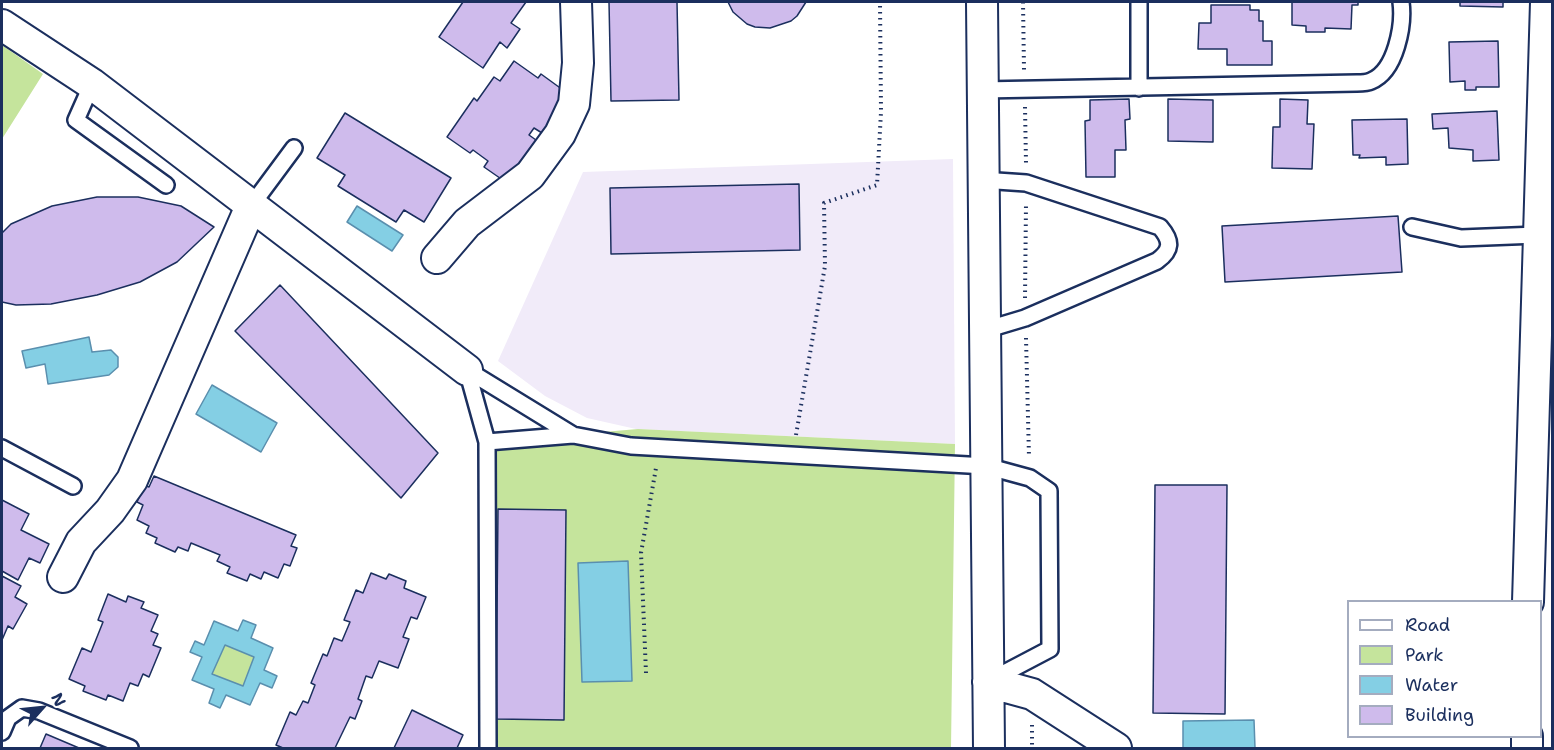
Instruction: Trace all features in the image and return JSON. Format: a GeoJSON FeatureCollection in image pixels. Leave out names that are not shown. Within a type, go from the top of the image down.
{"type":"FeatureCollection","features":[{"type":"Feature","properties":{"kind":"street"},"geometry":{"type":"LineString","coordinates":[[437,258],[468,223],[530,175],[560,134],[574,104],[578,63],[576,2]]}},
{"type":"Feature","properties":{"kind":"street"},"geometry":{"type":"LineString","coordinates":[[982,2],[989,748]]}},
{"type":"Feature","properties":{"kind":"street"},"geometry":{"type":"LineString","coordinates":[[1527,600],[1537,236],[1549,64],[1546,2]]}},
{"type":"Feature","properties":{"kind":"street"},"geometry":{"type":"LineString","coordinates":[[2,25],[92,84],[467,370]]}},
{"type":"Feature","properties":{"kind":"street"},"geometry":{"type":"LineString","coordinates":[[63,577],[81,542],[110,511],[132,480],[251,206]]}},
{"type":"Feature","properties":{"kind":"street"},"geometry":{"type":"LineString","coordinates":[[988,682],[1032,694],[1116,748]]}},
{"type":"Feature","properties":{"kind":"lane"},"geometry":{"type":"LineString","coordinates":[[1138,2],[1139,88]]}},
{"type":"Feature","properties":{"kind":"lane"},"geometry":{"type":"LineString","coordinates":[[982,90],[1372,81],[1387,67],[1398,41],[1403,15],[1401,2]]}},
{"type":"Feature","properties":{"kind":"lane"},"geometry":{"type":"LineString","coordinates":[[92,84],[76,120],[166,185]]}},
{"type":"Feature","properties":{"kind":"lane"},"geometry":{"type":"LineString","coordinates":[[251,206],[294,148]]}},
{"type":"Feature","properties":{"kind":"lane"},"geometry":{"type":"LineString","coordinates":[[982,180],[1026,183],[1160,227],[1167,235],[1169,247],[1165,255],[1157,261],[1025,318],[985,330]]}},
{"type":"Feature","properties":{"kind":"lane"},"geometry":{"type":"LineString","coordinates":[[1412,226],[1461,238],[1537,236]]}},
{"type":"Feature","properties":{"kind":"lane"},"geometry":{"type":"LineString","coordinates":[[467,370],[573,435]]}},
{"type":"Feature","properties":{"kind":"lane"},"geometry":{"type":"LineString","coordinates":[[467,370],[487,442],[488,748]]}},
{"type":"Feature","properties":{"kind":"lane"},"geometry":{"type":"LineString","coordinates":[[487,442],[573,435],[631,446],[987,466],[1030,478],[1049,491],[1050,649],[988,682]]}},
{"type":"Feature","properties":{"kind":"lane"},"geometry":{"type":"LineString","coordinates":[[2,448],[74,486]]}},
{"type":"Feature","properties":{"kind":"lane"},"geometry":{"type":"LineString","coordinates":[[2,732],[8,718],[22,708],[39,711],[130,748]]}},
{"type":"Feature","properties":{"kind":"path"},"geometry":{"type":"LineString","coordinates":[[792,455],[825,266],[824,203],[877,185],[881,112],[880,2]]}},
{"type":"Feature","properties":{"kind":"path"},"geometry":{"type":"LineString","coordinates":[[1023,2],[1026,183],[1025,318],[1030,478]]}},
{"type":"Feature","properties":{"kind":"path"},"geometry":{"type":"LineString","coordinates":[[646,673],[641,553],[658,459]]}},
{"type":"Feature","properties":{"kind":"path"},"geometry":{"type":"LineString","coordinates":[[1032,694],[1032,748]]}},
{"type":"Feature","properties":{"kind":"shaded area"},"geometry":{"type":"Polygon","coordinates":[[[953,159],[955,444],[636,429],[587,418],[545,396],[498,361],[583,172],[953,159]]]}},
{"type":"Feature","properties":{"kind":"green space"},"geometry":{"type":"Polygon","coordinates":[[[2,45],[43,74],[2,139],[2,45]]]}},
{"type":"Feature","properties":{"kind":"green space"},"geometry":{"type":"Polygon","coordinates":[[[638,429],[955,444],[951,748],[488,748],[487,442],[638,429]]]}},
{"type":"Feature","properties":{"kind":"green space"},"geometry":{"type":"Polygon","coordinates":[[[224,645],[255,657],[243,686],[212,674],[224,645]]]}},
{"type":"Feature","properties":{"kind":"water"},"geometry":{"type":"Polygon","coordinates":[[[357,206],[403,235],[392,251],[347,222],[357,206]]]}},
{"type":"Feature","properties":{"kind":"water"},"geometry":{"type":"Polygon","coordinates":[[[89,337],[92,352],[111,350],[118,357],[118,367],[109,375],[48,384],[45,364],[26,368],[22,351],[89,337]]]}},
{"type":"Feature","properties":{"kind":"water"},"geometry":{"type":"Polygon","coordinates":[[[212,385],[277,423],[261,452],[196,414],[212,385]]]}},
{"type":"Feature","properties":{"kind":"water"},"geometry":{"type":"Polygon","coordinates":[[[628,561],[632,681],[582,682],[578,563],[628,561]]]}},
{"type":"Feature","properties":{"kind":"water"},"geometry":{"type":"Polygon","coordinates":[[[243,620],[256,625],[251,638],[273,648],[264,670],[277,676],[272,688],[260,683],[250,705],[226,695],[220,708],[209,703],[214,689],[192,680],[202,657],[190,652],[195,641],[204,645],[214,621],[238,631],[243,620]],[[225,645],[212,674],[243,686],[254,657],[225,645]]]}},
{"type":"Feature","properties":{"kind":"water"},"geometry":{"type":"Polygon","coordinates":[[[1254,720],[1255,748],[1183,748],[1183,721],[1254,720]]]}},
{"type":"Feature","properties":{"kind":"building"},"geometry":{"type":"Polygon","coordinates":[[[463,2],[526,2],[511,23],[520,29],[507,48],[500,42],[483,68],[439,37],[463,2]]]}},
{"type":"Feature","properties":{"kind":"building"},"geometry":{"type":"Polygon","coordinates":[[[609,2],[677,2],[679,100],[611,101],[609,2]]]}},
{"type":"Feature","properties":{"kind":"building"},"geometry":{"type":"Polygon","coordinates":[[[728,2],[806,2],[791,21],[770,28],[747,24],[733,12],[728,2]]]}},
{"type":"Feature","properties":{"kind":"building"},"geometry":{"type":"Polygon","coordinates":[[[1292,2],[1358,2],[1358,5],[1352,5],[1351,29],[1325,28],[1325,32],[1306,32],[1306,26],[1292,25],[1292,2]]]}},
{"type":"Feature","properties":{"kind":"building"},"geometry":{"type":"Polygon","coordinates":[[[1460,2],[1503,2],[1503,7],[1460,6],[1460,2]]]}},
{"type":"Feature","properties":{"kind":"building"},"geometry":{"type":"Polygon","coordinates":[[[1211,5],[1250,5],[1250,10],[1259,10],[1259,21],[1263,21],[1263,41],[1272,41],[1272,65],[1227,65],[1227,49],[1198,49],[1199,23],[1211,23],[1211,5]]]}},
{"type":"Feature","properties":{"kind":"building"},"geometry":{"type":"Polygon","coordinates":[[[1498,41],[1499,87],[1476,87],[1476,90],[1465,90],[1465,81],[1450,82],[1449,42],[1498,41]]]}},
{"type":"Feature","properties":{"kind":"building"},"geometry":{"type":"Polygon","coordinates":[[[514,61],[538,78],[541,74],[563,90],[567,97],[542,133],[534,128],[529,135],[536,140],[507,183],[484,167],[488,161],[473,150],[470,153],[447,137],[474,98],[477,101],[494,77],[500,81],[514,61]]]}},
{"type":"Feature","properties":{"kind":"building"},"geometry":{"type":"Polygon","coordinates":[[[1129,99],[1130,119],[1125,120],[1126,150],[1115,150],[1115,177],[1086,177],[1085,121],[1090,120],[1090,100],[1129,99]]]}},
{"type":"Feature","properties":{"kind":"building"},"geometry":{"type":"Polygon","coordinates":[[[1168,99],[1213,100],[1213,142],[1168,141],[1168,99]]]}},
{"type":"Feature","properties":{"kind":"building"},"geometry":{"type":"Polygon","coordinates":[[[1280,99],[1308,100],[1307,124],[1314,124],[1312,169],[1272,168],[1273,127],[1280,127],[1280,99]]]}},
{"type":"Feature","properties":{"kind":"building"},"geometry":{"type":"Polygon","coordinates":[[[1497,111],[1499,160],[1473,161],[1473,150],[1449,148],[1448,128],[1433,129],[1432,114],[1497,111]]]}},
{"type":"Feature","properties":{"kind":"building"},"geometry":{"type":"Polygon","coordinates":[[[345,113],[451,178],[424,222],[404,210],[396,222],[338,186],[345,175],[317,158],[345,113]]]}},
{"type":"Feature","properties":{"kind":"building"},"geometry":{"type":"Polygon","coordinates":[[[1407,119],[1408,164],[1386,165],[1386,157],[1359,158],[1360,155],[1353,155],[1352,120],[1407,119]]]}},
{"type":"Feature","properties":{"kind":"building"},"geometry":{"type":"Polygon","coordinates":[[[799,184],[800,250],[611,254],[610,188],[799,184]]]}},
{"type":"Feature","properties":{"kind":"building"},"geometry":{"type":"Polygon","coordinates":[[[97,197],[138,197],[181,206],[214,227],[177,262],[140,282],[97,295],[51,304],[16,305],[2,302],[2,233],[11,224],[52,206],[97,197]]]}},
{"type":"Feature","properties":{"kind":"building"},"geometry":{"type":"Polygon","coordinates":[[[1398,216],[1402,272],[1225,282],[1222,226],[1398,216]]]}},
{"type":"Feature","properties":{"kind":"building"},"geometry":{"type":"Polygon","coordinates":[[[280,285],[438,453],[401,498],[235,331],[280,285]]]}},
{"type":"Feature","properties":{"kind":"building"},"geometry":{"type":"Polygon","coordinates":[[[154,476],[296,535],[291,546],[297,548],[290,566],[284,564],[278,578],[264,572],[261,579],[250,574],[247,581],[227,573],[230,567],[217,561],[220,555],[191,543],[188,551],[178,547],[175,552],[155,543],[157,538],[146,533],[149,526],[137,520],[143,505],[137,502],[144,485],[149,487],[154,476]]]}},
{"type":"Feature","properties":{"kind":"building"},"geometry":{"type":"Polygon","coordinates":[[[1155,485],[1227,485],[1225,714],[1153,713],[1155,485]]]}},
{"type":"Feature","properties":{"kind":"building"},"geometry":{"type":"Polygon","coordinates":[[[2,500],[29,514],[21,530],[49,544],[40,563],[29,558],[18,580],[2,571],[2,500]]]}},
{"type":"Feature","properties":{"kind":"building"},"geometry":{"type":"Polygon","coordinates":[[[498,509],[566,510],[564,720],[496,719],[498,509]]]}},
{"type":"Feature","properties":{"kind":"building"},"geometry":{"type":"Polygon","coordinates":[[[371,573],[386,579],[389,574],[406,581],[404,588],[426,597],[417,619],[411,617],[403,637],[409,639],[398,668],[379,661],[372,678],[366,676],[358,699],[362,701],[355,719],[350,717],[335,748],[283,748],[276,745],[290,712],[296,715],[303,701],[308,703],[315,685],[311,683],[323,654],[327,656],[334,638],[342,641],[350,622],[344,620],[356,590],[363,593],[371,573]]]}},
{"type":"Feature","properties":{"kind":"building"},"geometry":{"type":"Polygon","coordinates":[[[2,576],[21,586],[15,597],[27,604],[13,629],[8,626],[2,640],[2,576]]]}},
{"type":"Feature","properties":{"kind":"building"},"geometry":{"type":"Polygon","coordinates":[[[108,594],[126,602],[128,596],[144,602],[141,608],[158,615],[151,631],[158,634],[153,645],[161,648],[149,677],[143,674],[138,686],[130,683],[123,701],[108,695],[106,700],[83,691],[85,686],[69,679],[82,648],[91,652],[103,622],[98,620],[108,594]]]}},
{"type":"Feature","properties":{"kind":"building"},"geometry":{"type":"Polygon","coordinates":[[[412,710],[463,735],[457,748],[394,748],[412,710]]]}},
{"type":"Feature","properties":{"kind":"building"},"geometry":{"type":"Polygon","coordinates":[[[46,734],[79,748],[40,748],[46,734]]]}}]}
